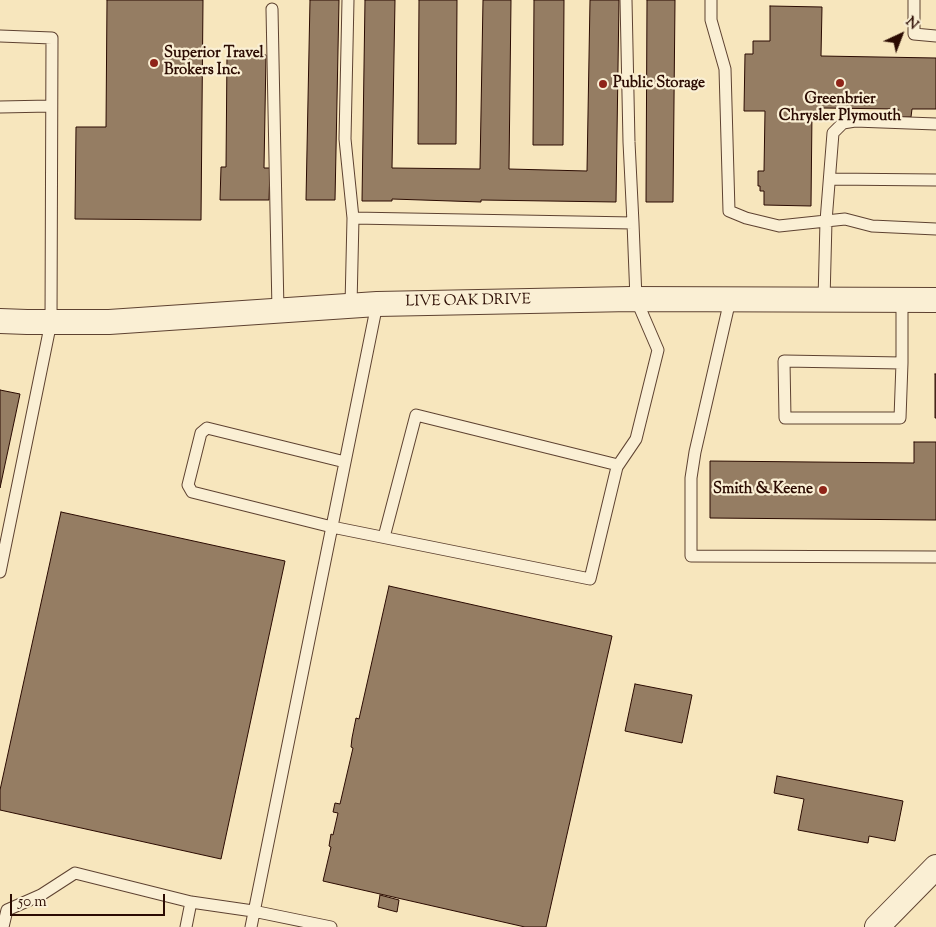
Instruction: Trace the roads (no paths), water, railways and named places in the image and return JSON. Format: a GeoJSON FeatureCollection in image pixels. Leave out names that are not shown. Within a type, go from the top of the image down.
{"type":"FeatureCollection","features":[{"type":"Feature","properties":{"kind":"street","name":"LIVE OAK DRIVE"},"geometry":{"type":"LineString","coordinates":[[0,321],[109,322],[377,304],[636,299],[936,300]]}},
{"type":"Feature","properties":{"kind":"street"},"geometry":{"type":"LineString","coordinates":[[877,927],[936,867]]}},
{"type":"Feature","properties":{"kind":"lane"},"geometry":{"type":"LineString","coordinates":[[348,0],[345,139],[353,218],[351,306]]}},
{"type":"Feature","properties":{"kind":"lane"},"geometry":{"type":"LineString","coordinates":[[346,462],[208,428],[201,433],[188,485],[192,492],[332,527],[590,578],[618,465],[636,439],[658,350],[636,299],[629,142],[626,0]]}},
{"type":"Feature","properties":{"kind":"lane"},"geometry":{"type":"LineString","coordinates":[[711,0],[711,20],[725,70],[729,211],[746,218],[779,226],[845,219],[872,226],[936,229]]}},
{"type":"Feature","properties":{"kind":"lane"},"geometry":{"type":"LineString","coordinates":[[914,0],[914,34],[936,36]]}},
{"type":"Feature","properties":{"kind":"lane"},"geometry":{"type":"LineString","coordinates":[[272,9],[278,310]]}},
{"type":"Feature","properties":{"kind":"lane"},"geometry":{"type":"LineString","coordinates":[[0,36],[52,38],[50,106],[51,322],[0,572]]}},
{"type":"Feature","properties":{"kind":"lane"},"geometry":{"type":"LineString","coordinates":[[0,108],[50,106]]}},
{"type":"Feature","properties":{"kind":"lane"},"geometry":{"type":"LineString","coordinates":[[824,300],[826,221],[833,133],[843,123],[854,121],[936,124]]}},
{"type":"Feature","properties":{"kind":"lane"},"geometry":{"type":"LineString","coordinates":[[830,179],[936,180]]}},
{"type":"Feature","properties":{"kind":"lane"},"geometry":{"type":"LineString","coordinates":[[353,218],[634,222]]}},
{"type":"Feature","properties":{"kind":"lane"},"geometry":{"type":"LineString","coordinates":[[730,300],[695,452],[691,478],[691,556],[936,557]]}},
{"type":"Feature","properties":{"kind":"lane"},"geometry":{"type":"LineString","coordinates":[[902,300],[902,363],[900,418],[785,418],[784,361],[902,363]]}},
{"type":"Feature","properties":{"kind":"lane"},"geometry":{"type":"LineString","coordinates":[[251,927],[377,304]]}},
{"type":"Feature","properties":{"kind":"lane"},"geometry":{"type":"LineString","coordinates":[[384,537],[416,415],[618,465]]}},
{"type":"Feature","properties":{"kind":"lane"},"geometry":{"type":"LineString","coordinates":[[3,927],[6,910],[40,895],[75,873],[191,902],[253,911],[331,927]]}},
{"type":"Feature","properties":{"kind":"lane"},"geometry":{"type":"LineString","coordinates":[[186,927],[191,902]]}},
{"type":"Feature","properties":{"kind":"place","name":"Superior Travel Brokers Inc."},"geometry":{"type":"Point","coordinates":[154,63]}},
{"type":"Feature","properties":{"kind":"place","name":"Greenbrier Chrysler Plymouth"},"geometry":{"type":"Point","coordinates":[840,83]}},
{"type":"Feature","properties":{"kind":"place","name":"Public Storage"},"geometry":{"type":"Point","coordinates":[603,84]}},
{"type":"Feature","properties":{"kind":"place","name":"Smith & Keene"},"geometry":{"type":"Point","coordinates":[823,490]}}]}
